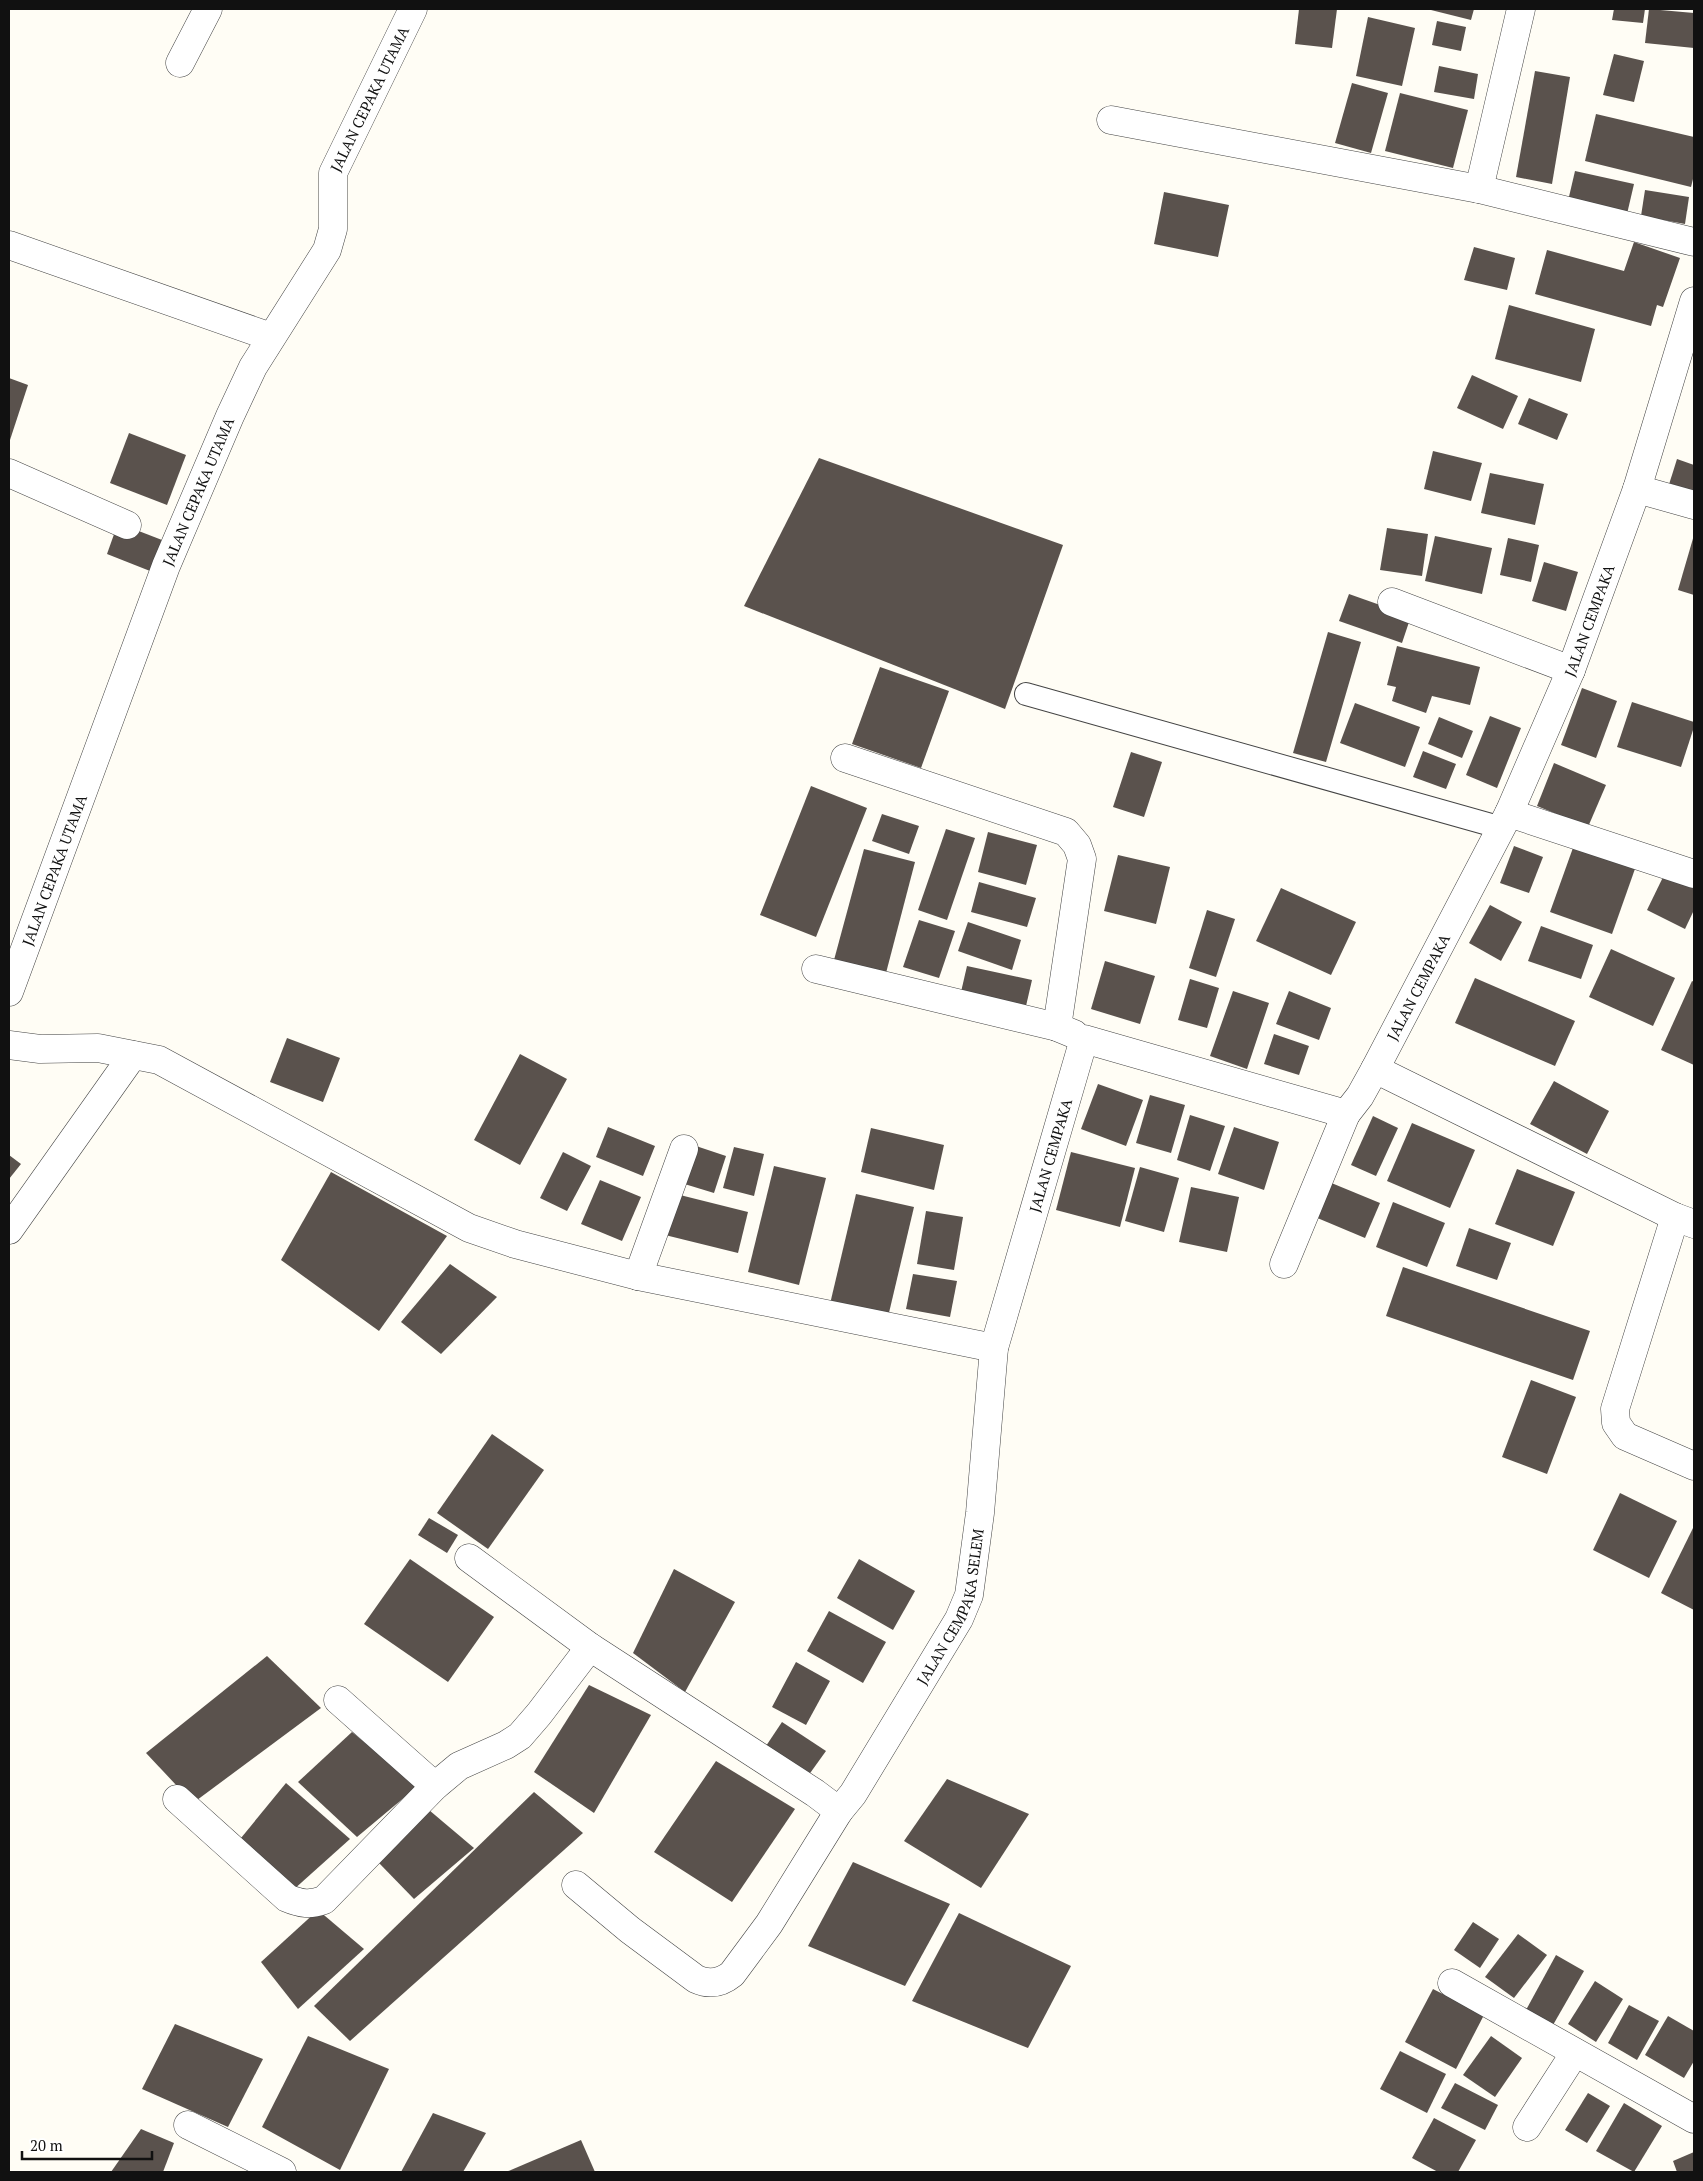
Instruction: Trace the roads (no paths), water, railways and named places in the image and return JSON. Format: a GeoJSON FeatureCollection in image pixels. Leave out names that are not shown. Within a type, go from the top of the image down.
{"type":"FeatureCollection","features":[{"type":"Feature","properties":{"kind":"street"},"geometry":{"type":"LineString","coordinates":[[180,63],[208,9]]}},
{"type":"Feature","properties":{"kind":"street","name":"JALAN CEPAKA UTAMA"},"geometry":{"type":"LineString","coordinates":[[9,992],[166,566],[253,367],[328,250],[333,229],[333,173],[413,9]]}},
{"type":"Feature","properties":{"kind":"street"},"geometry":{"type":"LineString","coordinates":[[1479,189],[1521,9]]}},
{"type":"Feature","properties":{"kind":"street"},"geometry":{"type":"LineString","coordinates":[[1111,120],[1479,189],[1694,242]]}},
{"type":"Feature","properties":{"kind":"street"},"geometry":{"type":"LineString","coordinates":[[9,246],[271,337]]}},
{"type":"Feature","properties":{"kind":"street","name":"JALAN CEMPAKA"},"geometry":{"type":"LineString","coordinates":[[1284,1264],[1346,1114],[1375,1069],[1506,820],[1571,670],[1637,489],[1689,336],[1694,301]]}},
{"type":"Feature","properties":{"kind":"street"},"geometry":{"type":"LineString","coordinates":[[9,473],[127,525]]}},
{"type":"Feature","properties":{"kind":"street"},"geometry":{"type":"LineString","coordinates":[[1637,489],[1694,505]]}},
{"type":"Feature","properties":{"kind":"street"},"geometry":{"type":"LineString","coordinates":[[1392,602],[1571,670]]}},
{"type":"Feature","properties":{"kind":"street"},"geometry":{"type":"LineString","coordinates":[[845,758],[1066,832],[1078,845],[1082,859],[1057,1027]]}},
{"type":"Feature","properties":{"kind":"street"},"geometry":{"type":"LineString","coordinates":[[1506,820],[1694,874]]}},
{"type":"Feature","properties":{"kind":"street"},"geometry":{"type":"LineString","coordinates":[[816,970],[1057,1027],[1084,1039],[1346,1114]]}},
{"type":"Feature","properties":{"kind":"street","name":"JALAN CEMPAKA"},"geometry":{"type":"LineString","coordinates":[[994,1348],[1084,1039]]}},
{"type":"Feature","properties":{"kind":"street"},"geometry":{"type":"LineString","coordinates":[[9,1045],[40,1049],[98,1048],[159,1060],[470,1228],[515,1244],[638,1276],[994,1348]]}},
{"type":"Feature","properties":{"kind":"street"},"geometry":{"type":"LineString","coordinates":[[9,1230],[133,1055]]}},
{"type":"Feature","properties":{"kind":"street"},"geometry":{"type":"LineString","coordinates":[[1375,1069],[1685,1221],[1614,1409],[1616,1423],[1625,1436],[1694,1466]]}},
{"type":"Feature","properties":{"kind":"street"},"geometry":{"type":"LineString","coordinates":[[638,1276],[684,1149]]}},
{"type":"Feature","properties":{"kind":"street","name":"JALAN CEMPAKA SELEM"},"geometry":{"type":"LineString","coordinates":[[576,1885],[696,1980],[704,1982],[725,1980],[732,1974],[768,1924],[840,1811],[853,1794],[954,1627],[969,1595],[980,1513],[994,1348]]}},
{"type":"Feature","properties":{"kind":"street"},"geometry":{"type":"LineString","coordinates":[[469,1558],[590,1648],[840,1811]]}},
{"type":"Feature","properties":{"kind":"street"},"geometry":{"type":"LineString","coordinates":[[177,1798],[287,1898],[300,1904],[314,1904],[324,1900],[435,1786],[459,1766],[506,1745],[520,1736],[590,1648]]}},
{"type":"Feature","properties":{"kind":"street"},"geometry":{"type":"LineString","coordinates":[[338,1700],[435,1786]]}},
{"type":"Feature","properties":{"kind":"street"},"geometry":{"type":"LineString","coordinates":[[1452,1983],[1574,2054],[1694,2119]]}},
{"type":"Feature","properties":{"kind":"street"},"geometry":{"type":"LineString","coordinates":[[1527,2127],[1574,2054]]}},
{"type":"Feature","properties":{"kind":"street"},"geometry":{"type":"LineString","coordinates":[[188,2124],[282,2172]]}},
{"type":"Feature","properties":{"kind":"lane"},"geometry":{"type":"LineString","coordinates":[[1026,694],[1506,820]]}}]}
